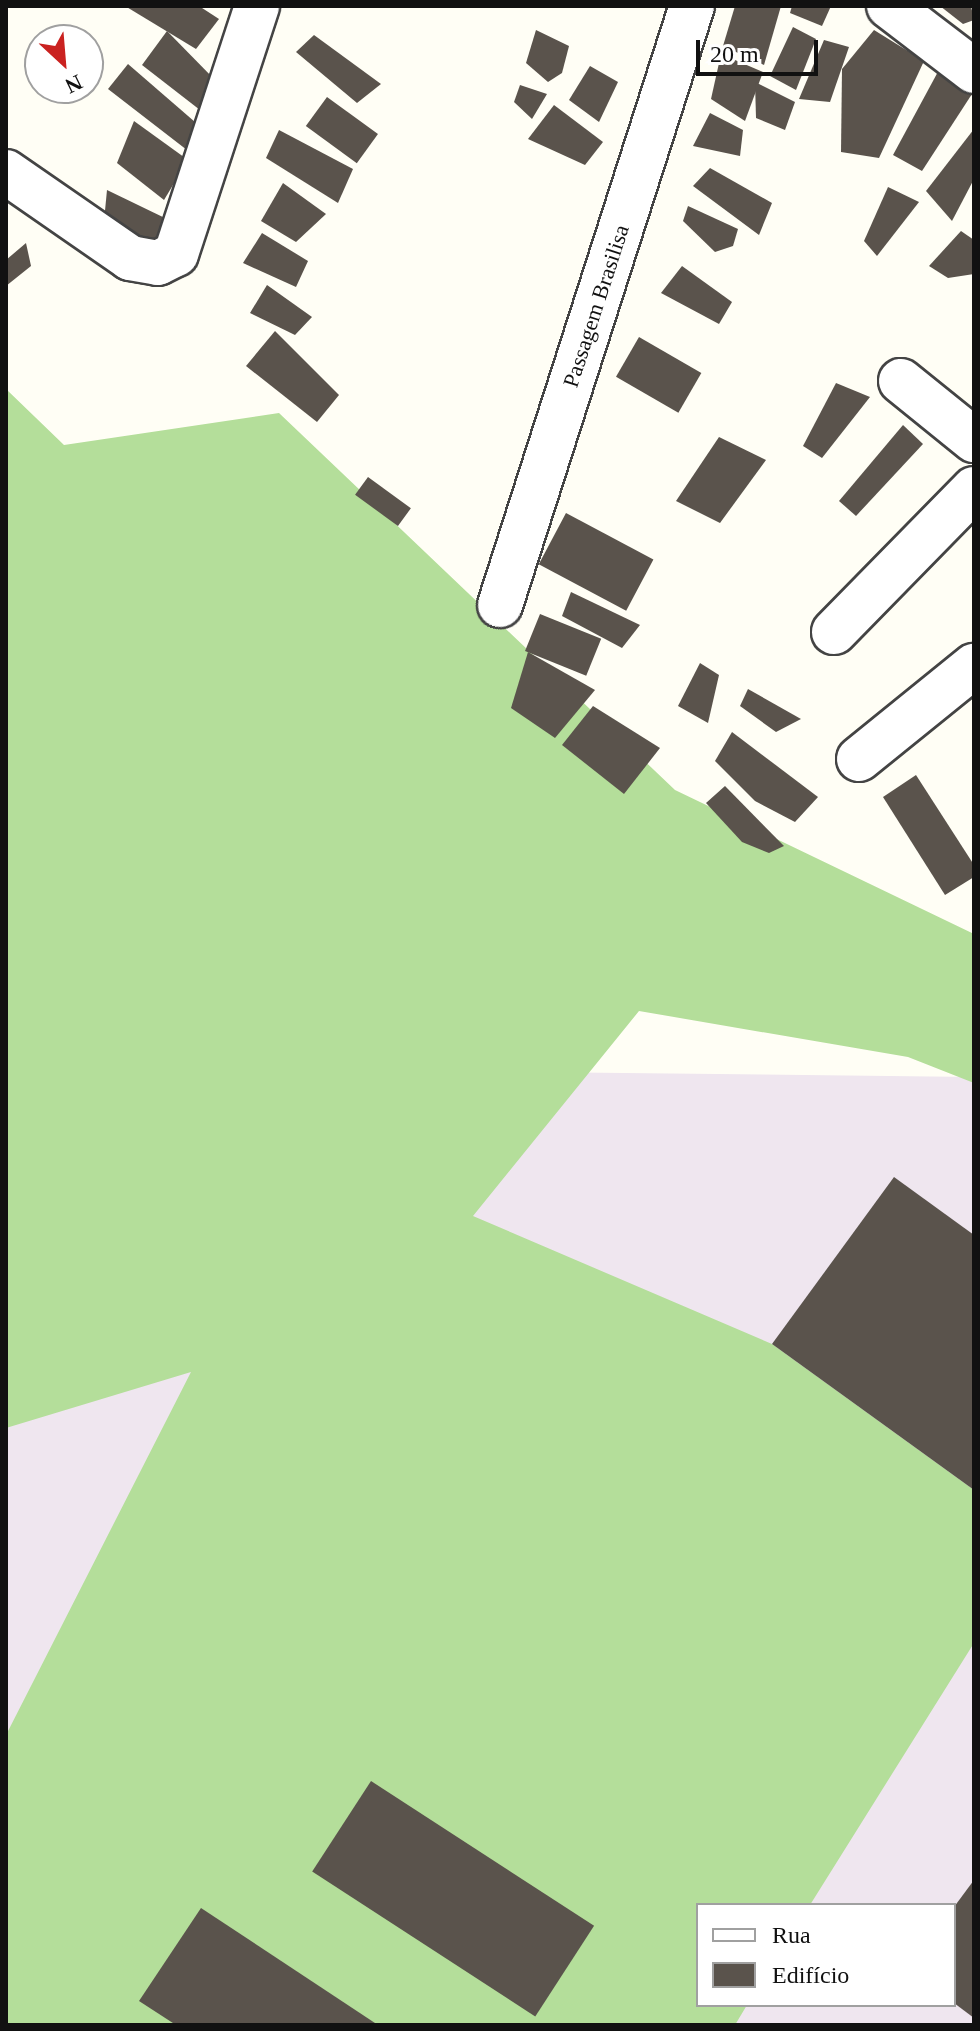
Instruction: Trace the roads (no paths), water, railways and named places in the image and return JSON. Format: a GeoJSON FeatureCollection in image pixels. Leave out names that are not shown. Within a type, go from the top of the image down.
{"type":"FeatureCollection","features":[{"type":"Feature","properties":{"kind":"street"},"geometry":{"type":"LineString","coordinates":[[6,172],[130,258],[158,263],[176,254],[190,224],[257,6]]}},
{"type":"Feature","properties":{"kind":"street","name":"Passagem Brasilisa"},"geometry":{"type":"LineString","coordinates":[[500,605],[692,6]]}},
{"type":"Feature","properties":{"kind":"street"},"geometry":{"type":"LineString","coordinates":[[889,6],[974,71]]}},
{"type":"Feature","properties":{"kind":"street"},"geometry":{"type":"LineString","coordinates":[[901,381],[974,440]]}},
{"type":"Feature","properties":{"kind":"street"},"geometry":{"type":"LineString","coordinates":[[834,632],[974,489]]}},
{"type":"Feature","properties":{"kind":"street"},"geometry":{"type":"LineString","coordinates":[[859,759],[974,666]]}}]}
